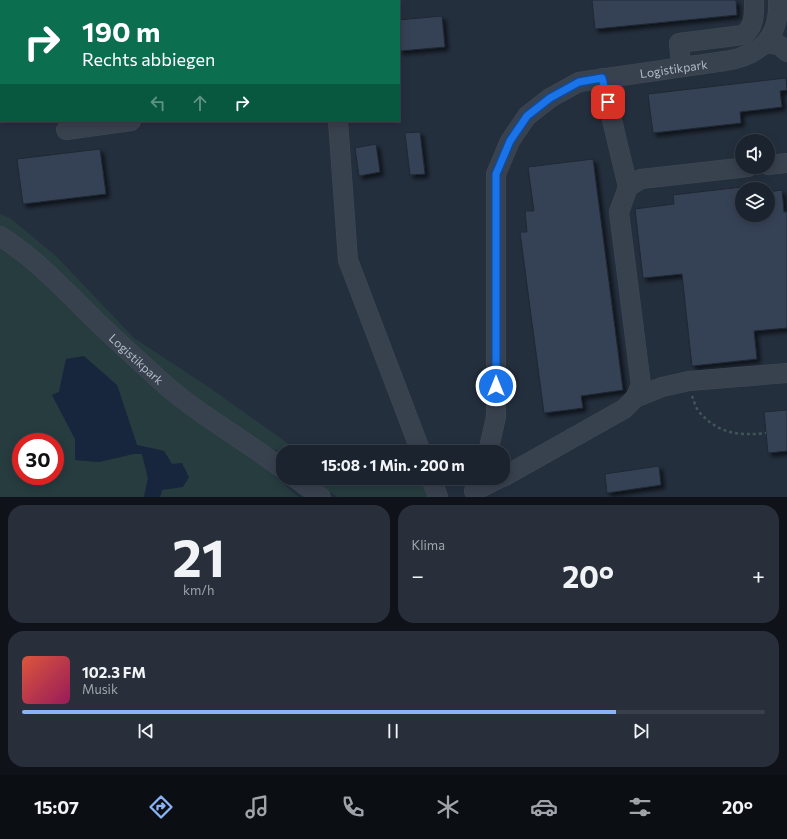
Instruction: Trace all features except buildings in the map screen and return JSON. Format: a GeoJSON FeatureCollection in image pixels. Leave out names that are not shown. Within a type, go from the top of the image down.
{"type":"FeatureCollection","features":[{"type":"Feature","properties":{"kind":"street"},"geometry":{"type":"LineString","coordinates":[[681,66],[679,43],[743,35],[750,30],[753,20],[754,0]]}},
{"type":"Feature","properties":{"kind":"street","name":"Logistikpark"},"geometry":{"type":"LineString","coordinates":[[490,445],[496,416],[496,174],[510,141],[527,116],[550,98],[579,82],[734,59],[749,54],[766,43],[776,27],[778,0]]}},
{"type":"Feature","properties":{"kind":"street"},"geometry":{"type":"LineString","coordinates":[[766,43],[779,45],[787,52]]}},
{"type":"Feature","properties":{"kind":"street"},"geometry":{"type":"LineString","coordinates":[[602,78],[628,187],[618,212],[640,385],[635,398]]}},
{"type":"Feature","properties":{"kind":"street"},"geometry":{"type":"LineString","coordinates":[[66,130],[125,122]]}},
{"type":"Feature","properties":{"kind":"street"},"geometry":{"type":"LineString","coordinates":[[338,122],[348,260],[418,445]]}},
{"type":"Feature","properties":{"kind":"street"},"geometry":{"type":"LineString","coordinates":[[775,164],[787,163]]}},
{"type":"Feature","properties":{"kind":"street"},"geometry":{"type":"LineString","coordinates":[[628,187],[641,179],[735,168]]}},
{"type":"Feature","properties":{"kind":"street","name":"Logistikpark"},"geometry":{"type":"LineString","coordinates":[[0,236],[23,251],[44,269],[164,384],[201,413],[276,464]]}},
{"type":"Feature","properties":{"kind":"street"},"geometry":{"type":"LineString","coordinates":[[510,472],[605,421],[624,409],[635,398],[662,387],[682,382],[787,373]]}},
{"type":"Feature","properties":{"kind":"street"},"geometry":{"type":"LineString","coordinates":[[305,485],[321,497]]}},
{"type":"Feature","properties":{"kind":"street"},"geometry":{"type":"LineString","coordinates":[[434,485],[438,497]]}},
{"type":"Feature","properties":{"kind":"street"},"geometry":{"type":"LineString","coordinates":[[474,489],[483,485]]}},
{"type":"Feature","properties":{"kind":"path"},"geometry":{"type":"LineString","coordinates":[[682,382],[699,412],[724,432],[740,434],[766,433]]}},
{"type":"Feature","properties":{"kind":"green space"},"geometry":{"type":"Polygon","coordinates":[[[0,214],[10,218],[56,256],[134,338],[210,388],[290,445],[276,445],[276,450],[260,444],[169,377],[0,228],[0,214]]]}},
{"type":"Feature","properties":{"kind":"green space"},"geometry":{"type":"Polygon","coordinates":[[[0,245],[261,464],[276,477],[276,485],[285,485],[298,497],[160,497],[172,464],[164,451],[137,445],[117,385],[66,359],[59,392],[52,395],[75,439],[75,460],[99,462],[133,454],[142,454],[148,478],[144,497],[0,497],[0,245]]]}},
{"type":"Feature","properties":{"kind":"green space"},"geometry":{"type":"Polygon","coordinates":[[[321,485],[427,485],[431,497],[337,497],[321,485]]]}},
{"type":"Feature","properties":{"kind":"water"},"geometry":{"type":"Polygon","coordinates":[[[84,356],[117,385],[137,445],[164,451],[172,464],[182,463],[189,477],[183,487],[162,490],[160,497],[144,497],[148,478],[142,454],[133,454],[99,462],[75,460],[75,439],[52,395],[59,392],[66,359],[84,356]]]}},
{"type":"Feature","properties":{"kind":"route"},"geometry":{"type":"LineString","coordinates":[[496,386],[496,174],[510,141],[527,116],[550,98],[579,82],[602,78],[608,102]]}}]}
